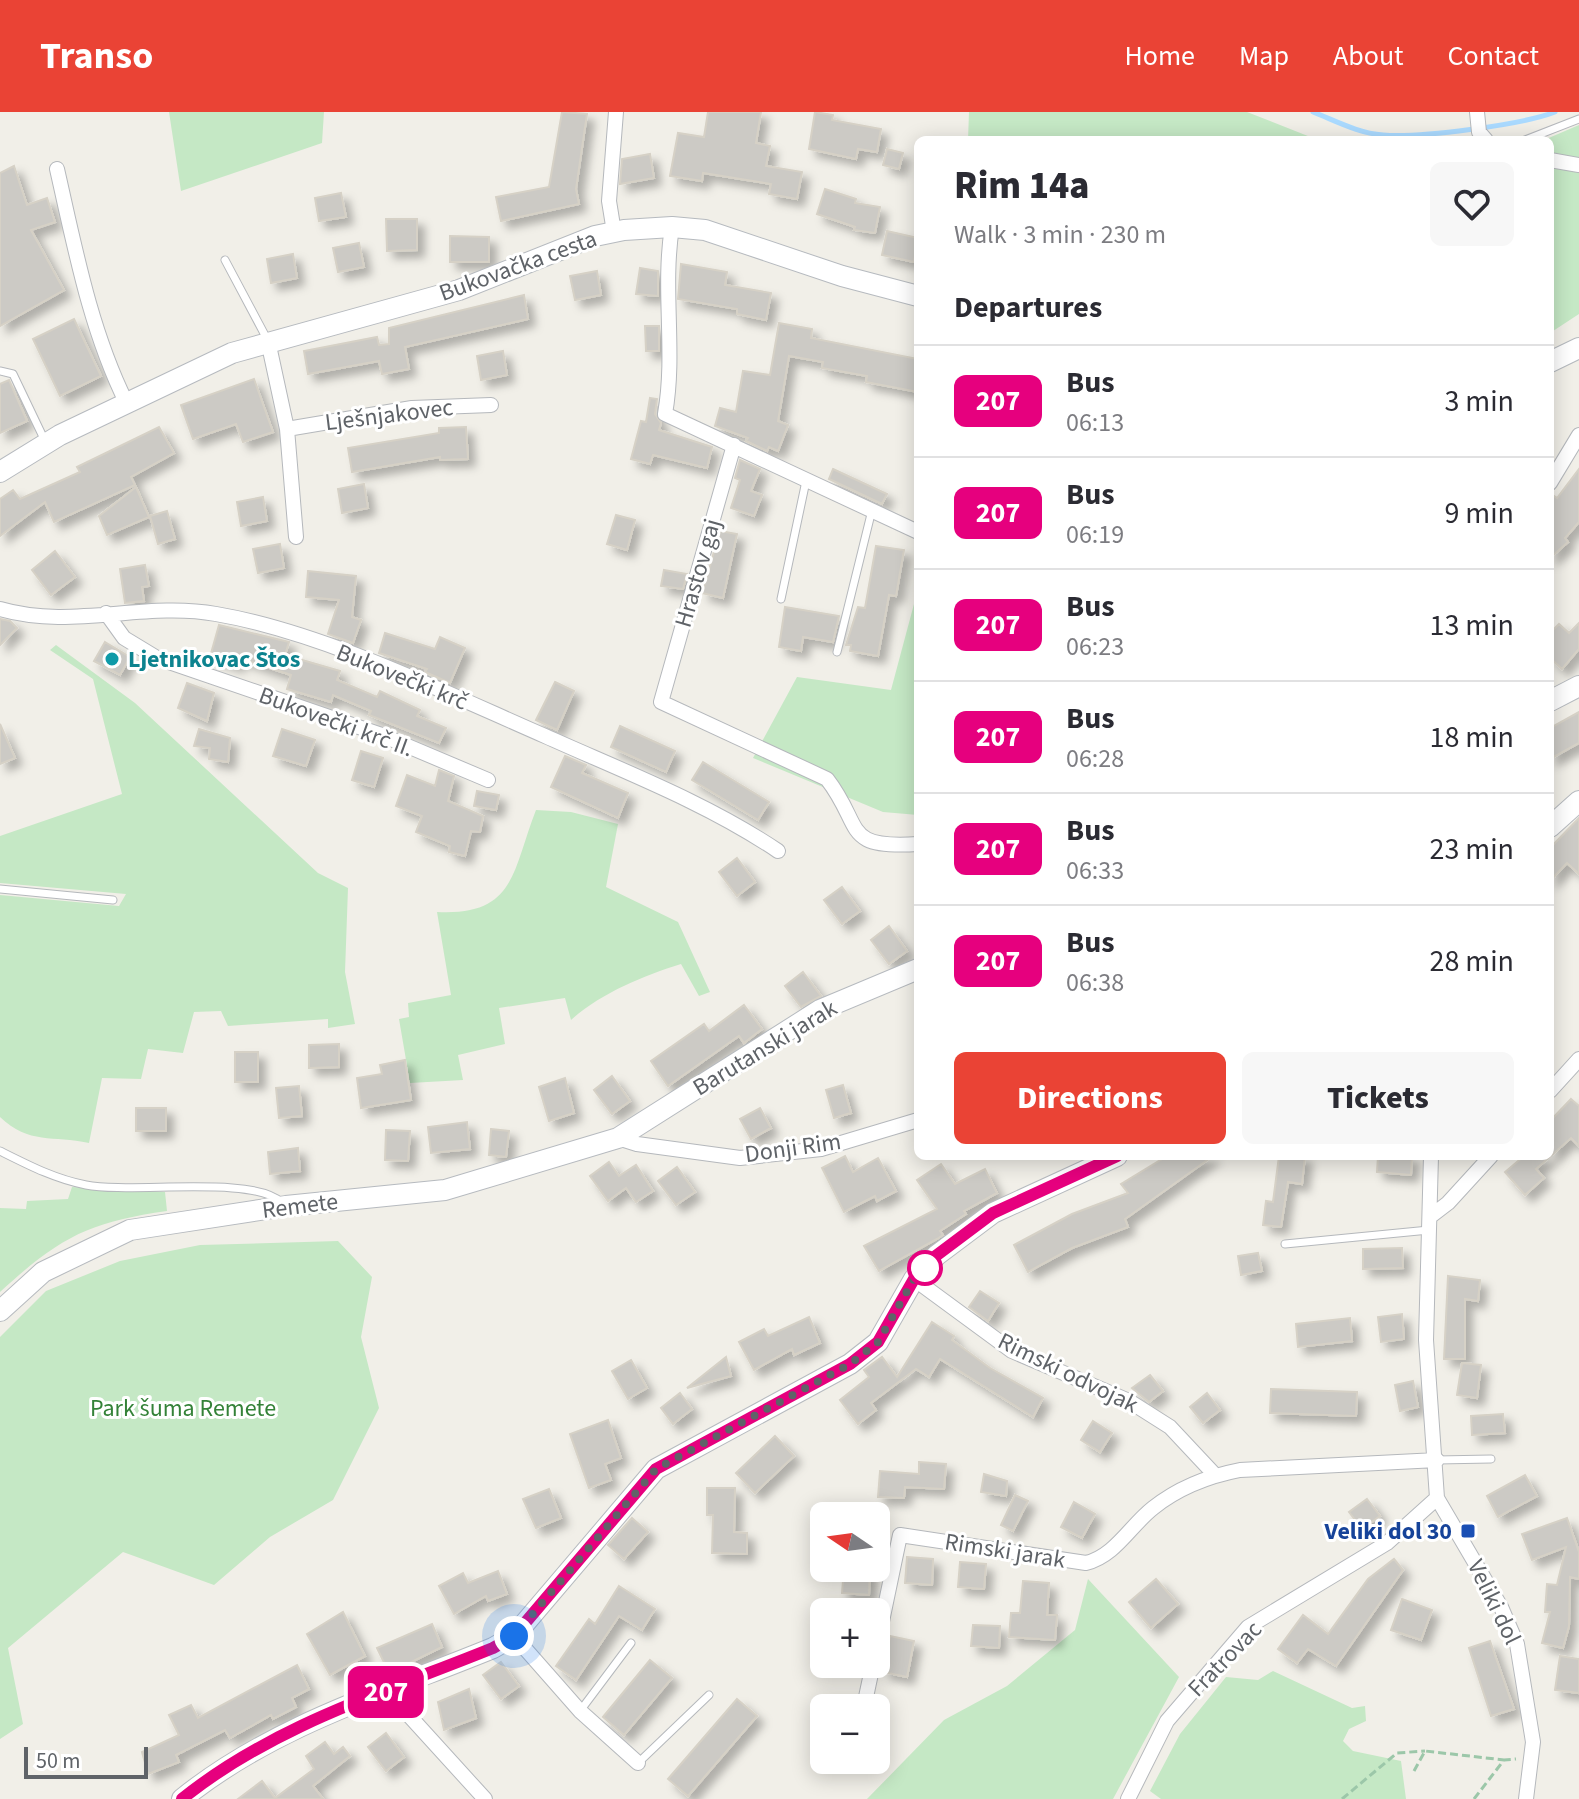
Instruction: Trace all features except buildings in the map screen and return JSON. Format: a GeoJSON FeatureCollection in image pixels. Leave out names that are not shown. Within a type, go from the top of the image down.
{"type":"FeatureCollection","features":[{"type":"Feature","properties":{"kind":"street"},"geometry":{"type":"LineString","coordinates":[[614,232],[609,201],[616,112]]}},
{"type":"Feature","properties":{"kind":"street"},"geometry":{"type":"LineString","coordinates":[[1554,161],[1579,165]]}},
{"type":"Feature","properties":{"kind":"street"},"geometry":{"type":"LineString","coordinates":[[57,169],[100,337],[126,402]]}},
{"type":"Feature","properties":{"kind":"street"},"geometry":{"type":"LineString","coordinates":[[672,227],[667,282],[671,364],[665,414],[914,530]]}},
{"type":"Feature","properties":{"kind":"street","name":"Bukovačka cesta"},"geometry":{"type":"LineString","coordinates":[[0,472],[46,443],[198,367],[268,341],[459,290],[595,236],[614,232],[672,227],[737,238],[842,276],[914,295]]}},
{"type":"Feature","properties":{"kind":"street"},"geometry":{"type":"LineString","coordinates":[[268,341],[287,429],[296,537]]}},
{"type":"Feature","properties":{"kind":"street"},"geometry":{"type":"LineString","coordinates":[[1554,361],[1578,352]]}},
{"type":"Feature","properties":{"kind":"street","name":"Lješnjakovec"},"geometry":{"type":"LineString","coordinates":[[287,429],[412,408],[491,405]]}},
{"type":"Feature","properties":{"kind":"street"},"geometry":{"type":"LineString","coordinates":[[1554,476],[1579,435]]}},
{"type":"Feature","properties":{"kind":"street","name":"Hrastov gaj"},"geometry":{"type":"LineString","coordinates":[[734,445],[661,702],[827,779],[843,800],[852,826],[861,837],[882,844],[914,844]]}},
{"type":"Feature","properties":{"kind":"street","name":"Bukovečki krč"},"geometry":{"type":"LineString","coordinates":[[0,609],[73,619],[106,613],[212,613],[268,624],[473,705],[745,829],[778,851]]}},
{"type":"Feature","properties":{"kind":"street","name":"Bukovečki krč II."},"geometry":{"type":"LineString","coordinates":[[106,613],[124,638],[157,658],[379,734],[488,780]]}},
{"type":"Feature","properties":{"kind":"street"},"geometry":{"type":"LineString","coordinates":[[1554,699],[1579,686]]}},
{"type":"Feature","properties":{"kind":"street"},"geometry":{"type":"LineString","coordinates":[[1554,823],[1579,801]]}},
{"type":"Feature","properties":{"kind":"street","name":"Barutanski jarak"},"geometry":{"type":"LineString","coordinates":[[618,1138],[820,1010],[914,971]]}},
{"type":"Feature","properties":{"kind":"street"},"geometry":{"type":"LineString","coordinates":[[1554,1087],[1579,1059]]}},
{"type":"Feature","properties":{"kind":"street","name":"Donji Rim"},"geometry":{"type":"LineString","coordinates":[[618,1138],[637,1144],[740,1158],[821,1149],[914,1121]]}},
{"type":"Feature","properties":{"kind":"street","name":"Remete"},"geometry":{"type":"LineString","coordinates":[[0,1311],[43,1272],[130,1230],[286,1206],[445,1190],[618,1138]]}},
{"type":"Feature","properties":{"kind":"street"},"geometry":{"type":"LineString","coordinates":[[182,1799],[211,1776],[328,1713],[493,1648],[514,1636],[656,1469],[850,1364],[878,1342],[914,1279],[937,1255],[993,1213],[1108,1160]]}},
{"type":"Feature","properties":{"kind":"street"},"geometry":{"type":"LineString","coordinates":[[1431,1160],[1426,1340],[1437,1460],[1437,1498]]}},
{"type":"Feature","properties":{"kind":"street"},"geometry":{"type":"LineString","coordinates":[[1431,1223],[1487,1160]]}},
{"type":"Feature","properties":{"kind":"street","name":"Rimski odvojak"},"geometry":{"type":"LineString","coordinates":[[914,1279],[1012,1351],[1129,1401],[1170,1427],[1215,1475]]}},
{"type":"Feature","properties":{"kind":"street","name":"Rimski jarak"},"geometry":{"type":"LineString","coordinates":[[887,1598],[900,1535],[1086,1563],[1099,1560],[1153,1507],[1215,1475],[1240,1470],[1437,1460]]}},
{"type":"Feature","properties":{"kind":"street","name":"Veliki dol"},"geometry":{"type":"LineString","coordinates":[[1437,1498],[1501,1607],[1517,1644],[1533,1742],[1528,1798]]}},
{"type":"Feature","properties":{"kind":"street","name":"Fratrovac"},"geometry":{"type":"LineString","coordinates":[[1128,1799],[1167,1721],[1248,1627],[1387,1543],[1437,1498]]}},
{"type":"Feature","properties":{"kind":"street"},"geometry":{"type":"LineString","coordinates":[[514,1636],[580,1711],[638,1763]]}},
{"type":"Feature","properties":{"kind":"street"},"geometry":{"type":"LineString","coordinates":[[391,1690],[405,1711],[485,1799]]}},
{"type":"Feature","properties":{"kind":"lane"},"geometry":{"type":"LineString","coordinates":[[1535,136],[1579,119]]}},
{"type":"Feature","properties":{"kind":"lane"},"geometry":{"type":"LineString","coordinates":[[225,260],[268,341]]}},
{"type":"Feature","properties":{"kind":"lane"},"geometry":{"type":"LineString","coordinates":[[0,371],[13,374],[46,443]]}},
{"type":"Feature","properties":{"kind":"lane"},"geometry":{"type":"LineString","coordinates":[[781,599],[807,479]]}},
{"type":"Feature","properties":{"kind":"lane"},"geometry":{"type":"LineString","coordinates":[[837,652],[872,510]]}},
{"type":"Feature","properties":{"kind":"lane"},"geometry":{"type":"LineString","coordinates":[[0,889],[113,900]]}},
{"type":"Feature","properties":{"kind":"lane"},"geometry":{"type":"LineString","coordinates":[[0,1151],[56,1177],[87,1186],[265,1192],[286,1206]]}},
{"type":"Feature","properties":{"kind":"lane"},"geometry":{"type":"LineString","coordinates":[[1285,1244],[1431,1223]]}},
{"type":"Feature","properties":{"kind":"lane"},"geometry":{"type":"LineString","coordinates":[[1437,1460],[1491,1459]]}},
{"type":"Feature","properties":{"kind":"lane"},"geometry":{"type":"LineString","coordinates":[[580,1711],[631,1643]]}},
{"type":"Feature","properties":{"kind":"lane"},"geometry":{"type":"LineString","coordinates":[[638,1763],[709,1695]]}},
{"type":"Feature","properties":{"kind":"path"},"geometry":{"type":"LineString","coordinates":[[1342,1799],[1397,1753],[1425,1751],[1504,1760],[1531,1757]]}},
{"type":"Feature","properties":{"kind":"path"},"geometry":{"type":"LineString","coordinates":[[1414,1771],[1425,1751]]}},
{"type":"Feature","properties":{"kind":"path"},"geometry":{"type":"LineString","coordinates":[[1474,1799],[1504,1760]]}},
{"type":"Feature","properties":{"kind":"green space"},"geometry":{"type":"Polygon","coordinates":[[[169,112],[324,112],[322,143],[181,191],[169,112]]]}},
{"type":"Feature","properties":{"kind":"green space"},"geometry":{"type":"Polygon","coordinates":[[[969,112],[1247,112],[1308,136],[968,136],[969,112]]]}},
{"type":"Feature","properties":{"kind":"green space"},"geometry":{"type":"Polygon","coordinates":[[[1579,125],[1579,159],[1554,154],[1553,136],[1579,125]]]}},
{"type":"Feature","properties":{"kind":"green space"},"geometry":{"type":"Polygon","coordinates":[[[1554,168],[1579,172],[1579,314],[1554,330],[1554,168]]]}},
{"type":"Feature","properties":{"kind":"green space"},"geometry":{"type":"Polygon","coordinates":[[[914,604],[914,815],[883,812],[753,758],[797,677],[891,690],[914,604]]]}},
{"type":"Feature","properties":{"kind":"green space"},"geometry":{"type":"Polygon","coordinates":[[[56,645],[135,703],[318,873],[348,888],[345,972],[355,1024],[328,1028],[328,1019],[228,1026],[221,1011],[194,1012],[183,1053],[148,1049],[141,1079],[102,1078],[89,1143],[31,1135],[21,1132],[0,1117],[0,895],[119,906],[126,894],[0,883],[0,836],[122,794],[93,679],[50,650],[56,645]]]}},
{"type":"Feature","properties":{"kind":"green space"},"geometry":{"type":"Polygon","coordinates":[[[536,810],[571,812],[618,824],[606,887],[678,922],[710,992],[699,996],[681,964],[623,986],[571,1020],[565,998],[499,1008],[505,1044],[458,1055],[463,1080],[410,1083],[399,1019],[409,1017],[408,1003],[451,995],[437,912],[463,911],[497,898],[515,870],[536,810]]]}},
{"type":"Feature","properties":{"kind":"green space"},"geometry":{"type":"Polygon","coordinates":[[[72,1187],[165,1192],[167,1211],[116,1221],[76,1235],[40,1258],[0,1292],[0,1208],[26,1209],[27,1201],[68,1199],[72,1187]]]}},
{"type":"Feature","properties":{"kind":"green space","name":"Park šuma Remete"},"geometry":{"type":"Polygon","coordinates":[[[338,1241],[372,1277],[361,1337],[379,1408],[333,1500],[270,1537],[214,1585],[123,1552],[8,1648],[23,1724],[0,1739],[0,1337],[46,1291],[120,1261],[200,1245],[338,1241]]]}},
{"type":"Feature","properties":{"kind":"green space"},"geometry":{"type":"Polygon","coordinates":[[[1088,1579],[1179,1677],[1113,1799],[867,1799],[944,1720],[1007,1686],[1075,1630],[1088,1579]]]}},
{"type":"Feature","properties":{"kind":"green space"},"geometry":{"type":"Polygon","coordinates":[[[1273,1671],[1352,1708],[1365,1706],[1366,1721],[1349,1729],[1343,1741],[1353,1751],[1401,1761],[1406,1799],[1161,1799],[1150,1791],[1180,1734],[1226,1677],[1258,1680],[1273,1671]]]}},
{"type":"Feature","properties":{"kind":"waterway"},"geometry":{"type":"LineString","coordinates":[[1313,112],[1365,132],[1383,135],[1496,126],[1555,112]]}},
{"type":"Feature","properties":{"kind":"bus line","name":"207"},"geometry":{"type":"LineString","coordinates":[[182,1799],[211,1776],[328,1713],[493,1648],[514,1636],[656,1469],[850,1364],[878,1342],[914,1279],[937,1255],[993,1213],[1112,1160]]}},
{"type":"Feature","properties":{"kind":"place","name":"Ljetnikovac Štos"},"geometry":{"type":"Point","coordinates":[112,659]}},
{"type":"Feature","properties":{"kind":"place","name":"Veliki dol 30"},"geometry":{"type":"Point","coordinates":[1468,1531]}},
{"type":"Feature","properties":{"kind":"route"},"geometry":{"type":"LineString","coordinates":[[514,1636],[656,1469],[850,1364],[878,1342],[914,1279],[925,1268]]}}]}
